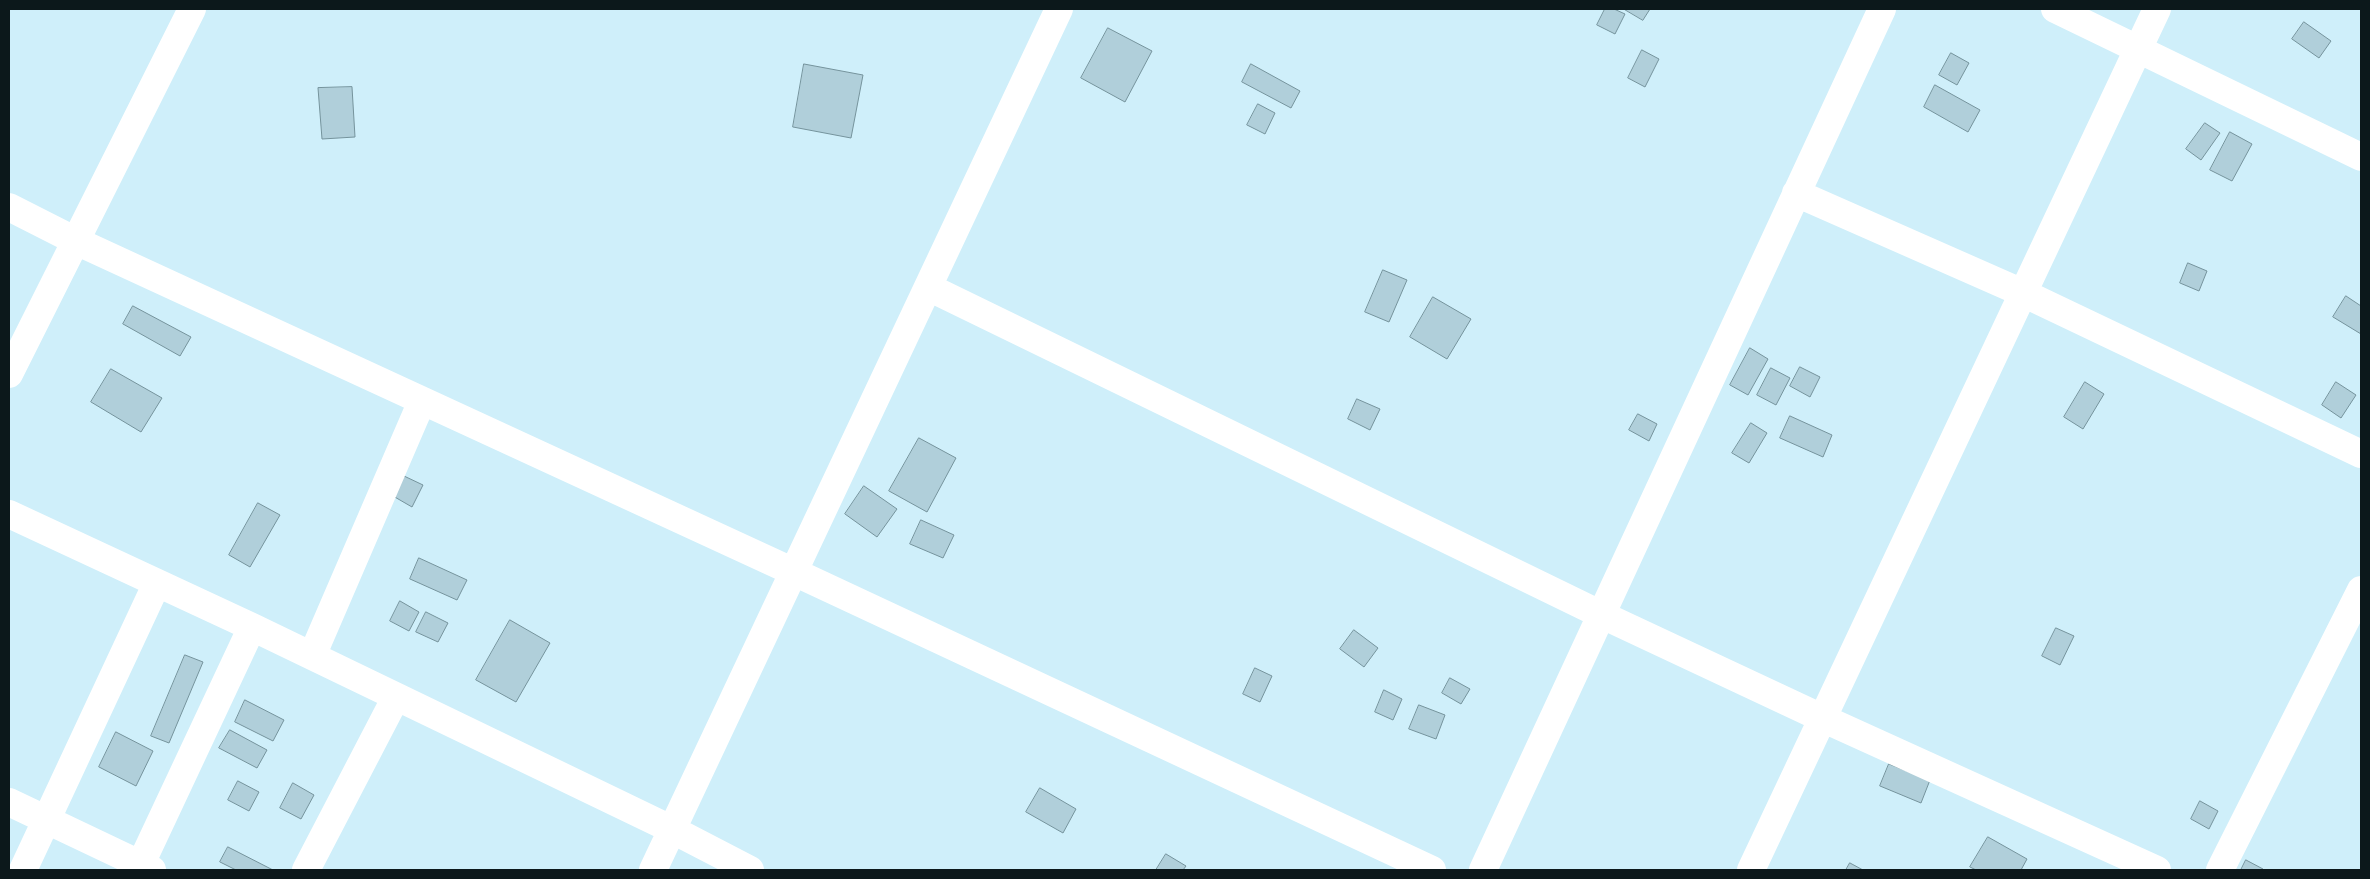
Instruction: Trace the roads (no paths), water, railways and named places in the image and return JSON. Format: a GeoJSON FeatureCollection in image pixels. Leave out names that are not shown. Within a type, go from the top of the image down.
{"type":"FeatureCollection","features":[{"type":"Feature","properties":{"kind":"street"},"geometry":{"type":"LineString","coordinates":[[9,374],[192,9]]}},
{"type":"Feature","properties":{"kind":"street"},"geometry":{"type":"LineString","coordinates":[[653,870],[1059,9]]}},
{"type":"Feature","properties":{"kind":"street"},"geometry":{"type":"LineString","coordinates":[[1483,870],[1882,9]]}},
{"type":"Feature","properties":{"kind":"street"},"geometry":{"type":"LineString","coordinates":[[2055,9],[2361,157]]}},
{"type":"Feature","properties":{"kind":"street"},"geometry":{"type":"LineString","coordinates":[[1751,870],[2157,9]]}},
{"type":"Feature","properties":{"kind":"street"},"geometry":{"type":"LineString","coordinates":[[1796,193],[2023,293],[2361,454]]}},
{"type":"Feature","properties":{"kind":"street"},"geometry":{"type":"LineString","coordinates":[[9,207],[76,241],[794,572],[1432,870]]}},
{"type":"Feature","properties":{"kind":"street"},"geometry":{"type":"LineString","coordinates":[[928,287],[1600,614],[1822,718],[2157,870]]}},
{"type":"Feature","properties":{"kind":"street"},"geometry":{"type":"LineString","coordinates":[[312,656],[422,400]]}},
{"type":"Feature","properties":{"kind":"street"},"geometry":{"type":"LineString","coordinates":[[9,514],[252,626],[396,698],[671,829],[750,870]]}},
{"type":"Feature","properties":{"kind":"street"},"geometry":{"type":"LineString","coordinates":[[23,870],[157,583]]}},
{"type":"Feature","properties":{"kind":"street"},"geometry":{"type":"LineString","coordinates":[[2220,870],[2361,590]]}},
{"type":"Feature","properties":{"kind":"street"},"geometry":{"type":"LineString","coordinates":[[9,802],[144,868],[252,626]]}},
{"type":"Feature","properties":{"kind":"street"},"geometry":{"type":"LineString","coordinates":[[306,870],[396,698]]}}]}
